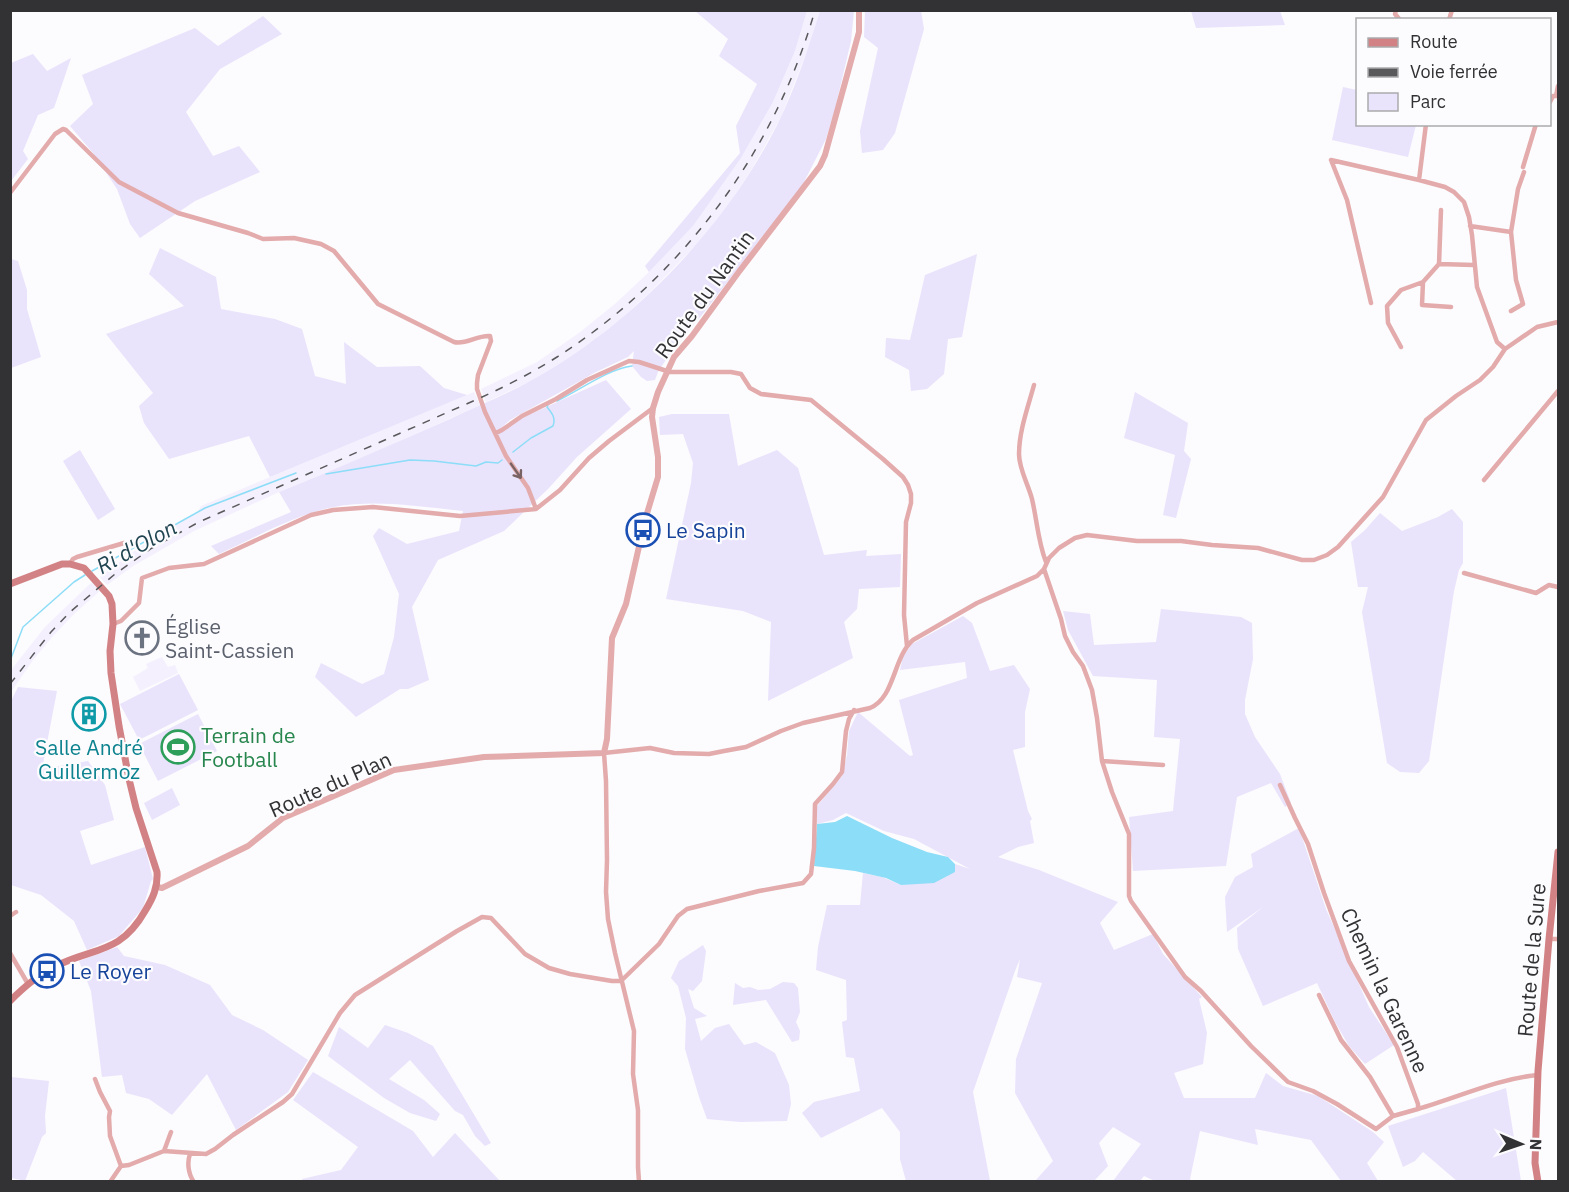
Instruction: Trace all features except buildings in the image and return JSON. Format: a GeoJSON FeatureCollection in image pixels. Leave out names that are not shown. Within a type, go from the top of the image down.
{"type":"FeatureCollection","features":[{"type":"Feature","properties":{"kind":"main road"},"geometry":{"type":"LineString","coordinates":[[10,584],[62,564],[70,564],[87,571],[109,596],[113,608],[111,673],[119,726],[136,808],[158,872],[157,887],[143,915],[122,940],[61,963],[28,985],[10,1001]]}},
{"type":"Feature","properties":{"kind":"main road","name":"Route de la Sure"},"geometry":{"type":"LineString","coordinates":[[1538,1182],[1535,1163],[1538,1073],[1558,854]]}},
{"type":"Feature","properties":{"kind":"street","name":"Route du Nantin"},"geometry":{"type":"LineString","coordinates":[[604,753],[607,739],[612,638],[626,604],[645,520],[658,477],[659,464],[653,428],[653,408],[674,357],[820,166],[859,32],[859,10]]}},
{"type":"Feature","properties":{"kind":"street"},"geometry":{"type":"LineString","coordinates":[[1557,96],[1558,86]]}},
{"type":"Feature","properties":{"kind":"street"},"geometry":{"type":"LineString","coordinates":[[1419,180],[1426,126]]}},
{"type":"Feature","properties":{"kind":"street"},"geometry":{"type":"LineString","coordinates":[[1511,311],[1523,304],[1516,280],[1511,232],[1518,189],[1535,126]]}},
{"type":"Feature","properties":{"kind":"street"},"geometry":{"type":"LineString","coordinates":[[10,193],[55,134],[63,129],[119,182],[178,213],[263,239],[294,238],[321,244],[337,253],[378,304],[453,342],[460,343],[484,335],[490,336],[491,341],[477,383],[485,412],[506,456],[528,488],[536,509]]}},
{"type":"Feature","properties":{"kind":"street"},"geometry":{"type":"LineString","coordinates":[[1371,303],[1347,200],[1331,160],[1445,188],[1454,192],[1464,202],[1472,235],[1477,287],[1497,342],[1505,350]]}},
{"type":"Feature","properties":{"kind":"street"},"geometry":{"type":"LineString","coordinates":[[1401,347],[1388,323],[1387,306],[1401,290],[1423,282],[1439,264],[1441,210]]}},
{"type":"Feature","properties":{"kind":"street"},"geometry":{"type":"LineString","coordinates":[[1470,226],[1511,232]]}},
{"type":"Feature","properties":{"kind":"street"},"geometry":{"type":"LineString","coordinates":[[1439,264],[1474,265]]}},
{"type":"Feature","properties":{"kind":"street"},"geometry":{"type":"LineString","coordinates":[[1423,282],[1422,305],[1451,307]]}},
{"type":"Feature","properties":{"kind":"street"},"geometry":{"type":"LineString","coordinates":[[639,1182],[638,1110],[633,1074],[634,1030],[621,981],[606,892],[604,753],[650,748],[675,753],[724,751],[746,747],[803,723],[877,705],[907,646],[913,640],[968,608],[1037,576],[1059,548],[1075,538],[1087,535],[1137,541],[1181,541],[1270,551],[1302,560],[1314,560],[1327,555],[1338,547],[1383,497],[1426,420],[1480,380],[1505,350],[1537,327],[1558,322]]}},
{"type":"Feature","properties":{"kind":"street"},"geometry":{"type":"LineString","coordinates":[[496,433],[587,380],[629,361],[668,371],[741,374],[750,388],[761,393],[812,400],[883,459],[903,477],[908,485],[911,503],[906,522],[904,615],[907,646]]}},
{"type":"Feature","properties":{"kind":"street"},"geometry":{"type":"LineString","coordinates":[[1034,385],[1020,441],[1019,456],[1032,498],[1036,527],[1046,562]]}},
{"type":"Feature","properties":{"kind":"street"},"geometry":{"type":"LineString","coordinates":[[1484,480],[1558,391]]}},
{"type":"Feature","properties":{"kind":"street"},"geometry":{"type":"LineString","coordinates":[[113,624],[121,621],[139,603],[142,578],[169,568],[204,564],[311,515],[363,507],[460,516],[536,509],[560,490],[602,446],[653,408]]}},
{"type":"Feature","properties":{"kind":"street"},"geometry":{"type":"LineString","coordinates":[[70,564],[77,557],[124,543]]}},
{"type":"Feature","properties":{"kind":"street"},"geometry":{"type":"LineString","coordinates":[[1044,569],[1065,636],[1083,666],[1092,690],[1102,761],[1129,834],[1129,896],[1131,901],[1185,977],[1216,1006],[1251,1046],[1287,1082],[1313,1091],[1376,1129],[1393,1116],[1538,1073]]}},
{"type":"Feature","properties":{"kind":"street"},"geometry":{"type":"LineString","coordinates":[[1464,573],[1536,593],[1549,585],[1558,587]]}},
{"type":"Feature","properties":{"kind":"street"},"geometry":{"type":"LineString","coordinates":[[110,1182],[121,1166],[164,1151],[206,1154],[275,1107],[292,1094],[344,1008],[355,995],[482,917],[491,918],[525,954],[549,968],[570,974],[621,981],[659,944],[678,916],[687,909],[759,891],[803,883],[811,874],[815,804],[842,772],[846,731],[854,710]]}},
{"type":"Feature","properties":{"kind":"street","name":"Route du Plan"},"geometry":{"type":"LineString","coordinates":[[157,887],[162,888],[248,846],[283,818],[394,770],[484,757],[604,753]]}},
{"type":"Feature","properties":{"kind":"street"},"geometry":{"type":"LineString","coordinates":[[1102,761],[1162,765]]}},
{"type":"Feature","properties":{"kind":"street","name":"Chemin la Garenne"},"geometry":{"type":"LineString","coordinates":[[1280,785],[1308,844],[1349,961],[1397,1047],[1418,1109]]}},
{"type":"Feature","properties":{"kind":"street"},"geometry":{"type":"LineString","coordinates":[[10,916],[16,912]]}},
{"type":"Feature","properties":{"kind":"street"},"geometry":{"type":"LineString","coordinates":[[1549,939],[1558,939]]}},
{"type":"Feature","properties":{"kind":"street"},"geometry":{"type":"LineString","coordinates":[[10,953],[28,985]]}},
{"type":"Feature","properties":{"kind":"street"},"geometry":{"type":"LineString","coordinates":[[1319,995],[1341,1040],[1370,1077],[1393,1116]]}},
{"type":"Feature","properties":{"kind":"street"},"geometry":{"type":"LineString","coordinates":[[95,1079],[110,1111],[110,1136],[121,1166]]}},
{"type":"Feature","properties":{"kind":"street"},"geometry":{"type":"LineString","coordinates":[[164,1151],[171,1132]]}},
{"type":"Feature","properties":{"kind":"street"},"geometry":{"type":"LineString","coordinates":[[190,1154],[189,1168],[194,1182]]}},
{"type":"Feature","properties":{"kind":"shaded area"},"geometry":{"type":"Polygon","coordinates":[[[807,11],[820,11],[811,41],[781,117],[729,204],[701,240],[648,294],[594,340],[531,381],[486,402],[481,389],[537,362],[579,333],[616,303],[693,226],[741,158],[773,102],[795,51],[807,11]]]}},
{"type":"Feature","properties":{"kind":"shaded area"},"geometry":{"type":"Polygon","coordinates":[[[474,392],[480,405],[194,531],[133,566],[107,585],[100,577],[163,532],[197,513],[201,506],[474,392]]]}},
{"type":"Feature","properties":{"kind":"shaded area"},"geometry":{"type":"Polygon","coordinates":[[[92,582],[100,591],[53,636],[11,692],[11,670],[45,627],[92,582]]]}},
{"type":"Feature","properties":{"kind":"shaded area"},"geometry":{"type":"Polygon","coordinates":[[[162,657],[168,667],[175,665],[178,673],[140,691],[133,677],[148,668],[146,664],[162,657]]]}},
{"type":"Feature","properties":{"kind":"green space"},"geometry":{"type":"Polygon","coordinates":[[[695,11],[807,11],[795,51],[773,102],[741,158],[693,226],[649,272],[645,266],[740,153],[736,126],[757,84],[719,56],[728,39],[695,11]]]}},
{"type":"Feature","properties":{"kind":"green space"},"geometry":{"type":"Polygon","coordinates":[[[820,11],[854,11],[851,41],[835,109],[826,139],[803,184],[702,315],[675,346],[655,380],[647,381],[632,366],[634,351],[628,357],[596,372],[510,420],[502,427],[606,380],[631,409],[577,457],[548,489],[504,531],[438,560],[412,607],[429,680],[408,689],[400,689],[356,717],[315,677],[321,663],[362,684],[384,674],[394,637],[399,594],[373,536],[379,528],[407,544],[459,531],[463,511],[366,504],[334,507],[275,527],[219,554],[211,546],[291,512],[279,492],[502,396],[532,380],[570,357],[643,300],[707,232],[735,195],[760,156],[792,91],[820,11]]]}},
{"type":"Feature","properties":{"kind":"green space"},"geometry":{"type":"Polygon","coordinates":[[[865,11],[921,11],[924,29],[895,133],[883,150],[862,153],[860,131],[878,48],[864,37],[865,11]]]}},
{"type":"Feature","properties":{"kind":"green space"},"geometry":{"type":"Polygon","coordinates":[[[1191,11],[1280,11],[1285,25],[1196,28],[1191,11]]]}},
{"type":"Feature","properties":{"kind":"green space"},"geometry":{"type":"Polygon","coordinates":[[[263,16],[282,34],[220,69],[186,112],[213,156],[239,146],[260,172],[195,201],[140,238],[130,224],[117,189],[93,153],[70,126],[93,104],[82,75],[195,28],[218,46],[263,16]]]}},
{"type":"Feature","properties":{"kind":"green space"},"geometry":{"type":"Polygon","coordinates":[[[33,54],[47,71],[71,58],[54,108],[38,115],[23,151],[28,159],[11,181],[11,63],[33,54]]]}},
{"type":"Feature","properties":{"kind":"green space"},"geometry":{"type":"Polygon","coordinates":[[[1343,87],[1356,90],[1356,126],[1416,126],[1408,157],[1332,140],[1343,87]]]}},
{"type":"Feature","properties":{"kind":"green space"},"geometry":{"type":"Polygon","coordinates":[[[160,248],[216,277],[221,309],[275,319],[302,329],[315,376],[346,384],[344,342],[377,367],[420,366],[444,388],[467,395],[270,477],[249,436],[169,459],[144,423],[139,406],[153,393],[106,334],[184,306],[149,274],[160,248]]]}},
{"type":"Feature","properties":{"kind":"green space"},"geometry":{"type":"Polygon","coordinates":[[[977,254],[962,337],[948,339],[944,374],[927,389],[911,391],[909,370],[885,357],[886,338],[910,340],[925,275],[977,254]]]}},
{"type":"Feature","properties":{"kind":"green space"},"geometry":{"type":"Polygon","coordinates":[[[11,259],[18,261],[27,290],[27,309],[41,357],[11,368],[11,259]]]}},
{"type":"Feature","properties":{"kind":"green space"},"geometry":{"type":"Polygon","coordinates":[[[1135,392],[1188,423],[1184,451],[1191,459],[1176,518],[1163,515],[1175,455],[1124,438],[1135,392]]]}},
{"type":"Feature","properties":{"kind":"green space"},"geometry":{"type":"Polygon","coordinates":[[[672,414],[729,414],[738,466],[777,450],[798,468],[824,555],[867,550],[866,556],[901,554],[900,587],[859,589],[857,609],[844,622],[853,658],[768,701],[771,622],[743,611],[666,599],[691,483],[693,463],[683,434],[660,435],[659,417],[672,414]]]}},
{"type":"Feature","properties":{"kind":"green space"},"geometry":{"type":"Polygon","coordinates":[[[80,450],[115,509],[98,520],[63,461],[80,450]]]}},
{"type":"Feature","properties":{"kind":"green space"},"geometry":{"type":"Polygon","coordinates":[[[1452,509],[1463,522],[1463,563],[1454,591],[1429,761],[1419,773],[1400,772],[1387,763],[1362,612],[1368,587],[1358,587],[1351,542],[1380,513],[1402,531],[1452,509]]]}},
{"type":"Feature","properties":{"kind":"green space"},"geometry":{"type":"Polygon","coordinates":[[[1161,609],[1241,617],[1252,623],[1253,659],[1245,700],[1245,714],[1255,737],[1280,774],[1291,803],[1285,807],[1271,783],[1237,797],[1226,866],[1133,871],[1129,817],[1173,811],[1180,739],[1154,737],[1157,680],[1093,676],[1068,630],[1063,611],[1090,614],[1094,645],[1156,642],[1161,609]]]}},
{"type":"Feature","properties":{"kind":"green space"},"geometry":{"type":"Polygon","coordinates":[[[963,616],[972,623],[990,671],[1014,665],[1030,689],[1025,712],[1025,747],[1013,750],[1032,819],[1030,821],[1034,843],[1018,847],[998,857],[1039,870],[1118,902],[1100,923],[1114,950],[1153,934],[1163,954],[1202,997],[1199,999],[1207,1033],[1203,1064],[1174,1073],[1184,1098],[1255,1098],[1266,1073],[1283,1086],[1318,1096],[1373,1132],[1384,1142],[1367,1163],[1378,1181],[1341,1181],[1311,1140],[1255,1129],[1258,1145],[1200,1131],[1191,1181],[1155,1181],[1144,1176],[1140,1181],[1113,1181],[1141,1144],[1113,1127],[1099,1143],[1108,1166],[1094,1181],[1035,1181],[1053,1161],[1015,1093],[1016,1059],[1042,983],[1017,977],[1020,959],[973,1092],[990,1181],[906,1181],[900,1159],[900,1132],[882,1108],[821,1138],[802,1113],[814,1102],[860,1091],[854,1058],[846,1057],[842,1022],[847,1020],[846,980],[816,970],[818,947],[827,905],[860,905],[863,873],[882,877],[901,885],[955,872],[955,864],[970,869],[914,839],[884,831],[846,813],[833,820],[817,824],[817,806],[842,776],[849,731],[858,712],[910,756],[913,755],[899,700],[967,678],[965,662],[900,670],[903,656],[912,644],[963,616]]]}},
{"type":"Feature","properties":{"kind":"green space","name":"Terrain de Football"},"geometry":{"type":"Polygon","coordinates":[[[179,674],[198,710],[139,740],[120,704],[179,674]]]}},
{"type":"Feature","properties":{"kind":"green space"},"geometry":{"type":"Polygon","coordinates":[[[18,687],[57,691],[42,769],[88,761],[105,785],[114,820],[80,831],[91,865],[145,847],[153,879],[143,908],[119,936],[87,950],[74,921],[41,895],[11,885],[10,703],[18,687]]]}},
{"type":"Feature","properties":{"kind":"green space","name":"Terrain de Football"},"geometry":{"type":"Polygon","coordinates":[[[198,714],[217,751],[158,781],[139,744],[198,714]]]}},
{"type":"Feature","properties":{"kind":"green space"},"geometry":{"type":"Polygon","coordinates":[[[172,788],[180,805],[152,820],[144,803],[172,788]]]}},
{"type":"Feature","properties":{"kind":"green space"},"geometry":{"type":"Polygon","coordinates":[[[1299,828],[1326,909],[1369,1007],[1394,1045],[1365,1064],[1349,1046],[1317,983],[1263,1006],[1238,949],[1237,928],[1263,907],[1227,932],[1225,897],[1235,877],[1253,867],[1251,854],[1299,828]]]}},
{"type":"Feature","properties":{"kind":"green space"},"geometry":{"type":"Polygon","coordinates":[[[703,945],[706,951],[702,981],[693,991],[688,989],[694,1008],[707,1016],[695,1019],[701,1041],[715,1028],[729,1024],[744,1045],[756,1042],[775,1053],[789,1085],[791,1104],[787,1121],[740,1122],[707,1119],[685,1049],[686,1018],[678,986],[671,978],[679,961],[703,945]]]}},
{"type":"Feature","properties":{"kind":"green space"},"geometry":{"type":"Polygon","coordinates":[[[117,947],[124,956],[165,965],[210,985],[232,1015],[263,1030],[308,1060],[288,1092],[236,1130],[207,1074],[172,1115],[149,1099],[126,1093],[122,1075],[102,1077],[91,991],[79,961],[117,947]]]}},
{"type":"Feature","properties":{"kind":"green space"},"geometry":{"type":"Polygon","coordinates":[[[783,982],[794,983],[798,988],[800,1012],[796,1022],[800,1031],[799,1040],[792,1042],[766,1000],[733,1005],[735,983],[743,988],[750,987],[758,990],[770,989],[783,982]]]}},
{"type":"Feature","properties":{"kind":"green space"},"geometry":{"type":"Polygon","coordinates":[[[385,1025],[408,1033],[433,1046],[491,1143],[485,1146],[475,1136],[463,1115],[455,1111],[410,1060],[389,1079],[424,1100],[440,1114],[436,1121],[410,1113],[384,1098],[328,1056],[339,1027],[368,1048],[385,1025]]]}},
{"type":"Feature","properties":{"kind":"green space"},"geometry":{"type":"Polygon","coordinates":[[[313,1072],[413,1131],[433,1157],[455,1133],[500,1181],[303,1181],[302,1179],[341,1170],[358,1147],[293,1100],[313,1072]]]}},
{"type":"Feature","properties":{"kind":"green space"},"geometry":{"type":"Polygon","coordinates":[[[11,1077],[49,1081],[45,1116],[46,1133],[42,1137],[25,1181],[11,1178],[11,1077]]]}},
{"type":"Feature","properties":{"kind":"green space"},"geometry":{"type":"Polygon","coordinates":[[[1506,1088],[1521,1181],[1457,1181],[1423,1152],[1415,1161],[1403,1167],[1388,1126],[1506,1088]]]}},
{"type":"Feature","properties":{"kind":"water"},"geometry":{"type":"Polygon","coordinates":[[[847,816],[892,838],[927,852],[948,857],[955,864],[955,872],[934,883],[901,885],[886,878],[855,871],[814,866],[817,824],[835,822],[847,816]]]}},
{"type":"Feature","properties":{"kind":"waterway","name":"Ri d'Olon"},"geometry":{"type":"LineString","coordinates":[[557,401],[604,375],[632,366]]}},
{"type":"Feature","properties":{"kind":"waterway","name":"Ri d'Olon"},"geometry":{"type":"LineString","coordinates":[[513,452],[531,438],[553,426],[554,418],[548,405]]}},
{"type":"Feature","properties":{"kind":"waterway","name":"Ri d'Olon"},"geometry":{"type":"LineString","coordinates":[[326,474],[410,460],[476,466],[486,462],[498,463],[502,460]]}},
{"type":"Feature","properties":{"kind":"waterway","name":"Ri d'Olon"},"geometry":{"type":"LineString","coordinates":[[92,571],[205,508],[296,473]]}},
{"type":"Feature","properties":{"kind":"waterway","name":"Ri d'Olon"},"geometry":{"type":"LineString","coordinates":[[10,661],[23,627],[85,575]]}},
{"type":"Feature","properties":{"kind":"railway"},"geometry":{"type":"LineString","coordinates":[[10,684],[70,612],[115,574],[152,548],[199,522],[499,389],[548,363],[602,325],[644,289],[683,250],[718,207],[748,161],[775,113],[798,62],[815,10]]}},
{"type":"Feature","properties":{"kind":"place","name":"Le Sapin"},"geometry":{"type":"Point","coordinates":[643,530]}},
{"type":"Feature","properties":{"kind":"place","name":"Église Saint-Cassien"},"geometry":{"type":"Point","coordinates":[142,638]}},
{"type":"Feature","properties":{"kind":"place","name":"Salle André Guillermoz"},"geometry":{"type":"Point","coordinates":[89,714]}},
{"type":"Feature","properties":{"kind":"place","name":"Terrain de Football"},"geometry":{"type":"Point","coordinates":[178,747]}},
{"type":"Feature","properties":{"kind":"place","name":"Le Royer"},"geometry":{"type":"Point","coordinates":[47,971]}}]}
